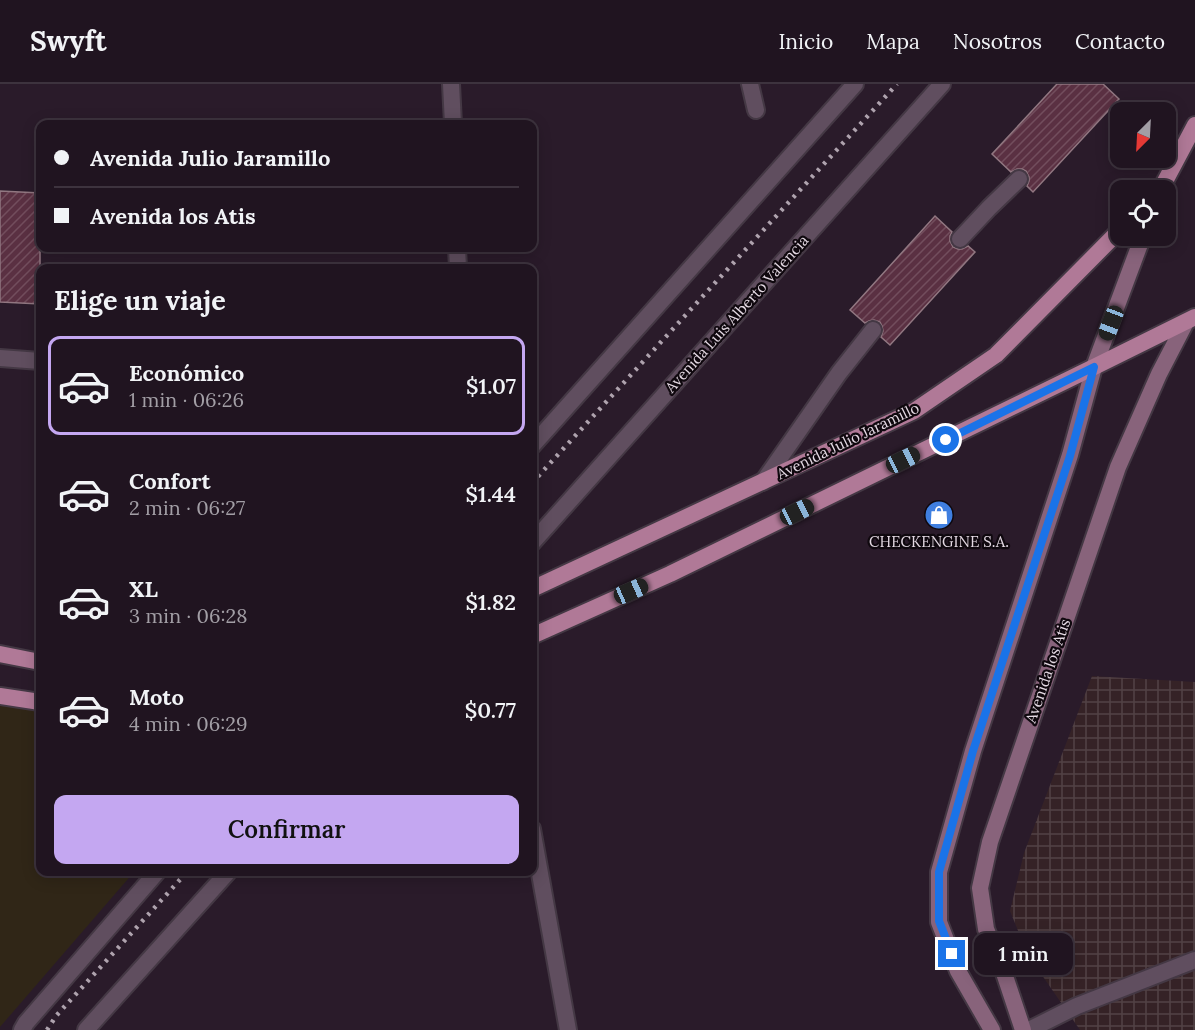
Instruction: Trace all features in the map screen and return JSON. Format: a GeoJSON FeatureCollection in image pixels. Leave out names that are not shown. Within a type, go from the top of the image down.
{"type":"FeatureCollection","features":[{"type":"Feature","properties":{"kind":"main road"},"geometry":{"type":"LineString","coordinates":[[1165,180],[1195,125]]}},
{"type":"Feature","properties":{"kind":"main road","name":"Avenida Julio Jaramillo"},"geometry":{"type":"LineString","coordinates":[[537,587],[914,411],[996,355],[1110,240]]}},
{"type":"Feature","properties":{"kind":"main road"},"geometry":{"type":"LineString","coordinates":[[992,1030],[958,970],[939,921],[939,872],[973,751],[1070,456],[1094,367],[1139,246]]}},
{"type":"Feature","properties":{"kind":"main road"},"geometry":{"type":"LineString","coordinates":[[537,634],[670,574],[1191,320]]}},
{"type":"Feature","properties":{"kind":"main road","name":"Avenida los Atis"},"geometry":{"type":"LineString","coordinates":[[1023,1030],[986,929],[980,888],[990,842],[1118,466],[1159,374],[1191,320]]}},
{"type":"Feature","properties":{"kind":"main road"},"geometry":{"type":"LineString","coordinates":[[0,654],[36,661]]}},
{"type":"Feature","properties":{"kind":"main road"},"geometry":{"type":"LineString","coordinates":[[0,696],[36,701]]}},
{"type":"Feature","properties":{"kind":"street"},"geometry":{"type":"LineString","coordinates":[[452,84],[453,120]]}},
{"type":"Feature","properties":{"kind":"street"},"geometry":{"type":"LineString","coordinates":[[750,84],[756,110]]}},
{"type":"Feature","properties":{"kind":"street"},"geometry":{"type":"LineString","coordinates":[[537,440],[855,84]]}},
{"type":"Feature","properties":{"kind":"street","name":"Avenida Luis Alberto Valencia"},"geometry":{"type":"LineString","coordinates":[[537,537],[942,84]]}},
{"type":"Feature","properties":{"kind":"street"},"geometry":{"type":"LineString","coordinates":[[960,239],[1019,179]]}},
{"type":"Feature","properties":{"kind":"street"},"geometry":{"type":"LineString","coordinates":[[762,482],[839,373],[873,330]]}},
{"type":"Feature","properties":{"kind":"street"},"geometry":{"type":"LineString","coordinates":[[0,358],[36,361]]}},
{"type":"Feature","properties":{"kind":"street"},"geometry":{"type":"LineString","coordinates":[[537,857],[568,1030]]}},
{"type":"Feature","properties":{"kind":"street"},"geometry":{"type":"LineString","coordinates":[[22,1030],[154,876]]}},
{"type":"Feature","properties":{"kind":"street"},"geometry":{"type":"LineString","coordinates":[[87,1030],[224,876]]}},
{"type":"Feature","properties":{"kind":"street"},"geometry":{"type":"LineString","coordinates":[[1029,1030],[1077,1006],[1195,960]]}},
{"type":"Feature","properties":{"kind":"shaded area"},"geometry":{"type":"Polygon","coordinates":[[[1092,676],[1195,682],[1195,1030],[1080,1030],[1028,955],[1010,911],[1024,853],[1092,676]]]}},
{"type":"Feature","properties":{"kind":"shaded area"},"geometry":{"type":"Polygon","coordinates":[[[0,696],[36,701],[36,876],[131,876],[0,1027],[0,696]]]}},
{"type":"Feature","properties":{"kind":"building"},"geometry":{"type":"Polygon","coordinates":[[[1057,84],[1103,84],[1119,99],[1116,102],[1110,102],[1110,109],[1033,192],[1027,186],[1029,177],[1026,171],[1017,169],[1011,172],[992,154],[1057,84]]]}},
{"type":"Feature","properties":{"kind":"building"},"geometry":{"type":"Polygon","coordinates":[[[0,191],[36,193],[36,252],[40,252],[40,264],[36,264],[36,304],[0,302],[0,191]]]}},
{"type":"Feature","properties":{"kind":"building"},"geometry":{"type":"Polygon","coordinates":[[[935,216],[952,232],[950,241],[953,247],[962,249],[968,246],[975,252],[890,345],[881,337],[883,331],[880,322],[874,320],[865,323],[850,310],[935,216]]]}},
{"type":"Feature","properties":{"kind":"railway"},"geometry":{"type":"LineString","coordinates":[[537,478],[897,84]]}},
{"type":"Feature","properties":{"kind":"railway"},"geometry":{"type":"LineString","coordinates":[[47,1030],[56,1016],[183,876]]}},
{"type":"Feature","properties":{"kind":"place","name":"CHECKENGINE S.A."},"geometry":{"type":"Point","coordinates":[939,515]}},
{"type":"Feature","properties":{"kind":"route"},"geometry":{"type":"LineString","coordinates":[[946,440],[1094,367],[1070,456],[973,751],[939,872],[939,921],[952,954]]}}]}
